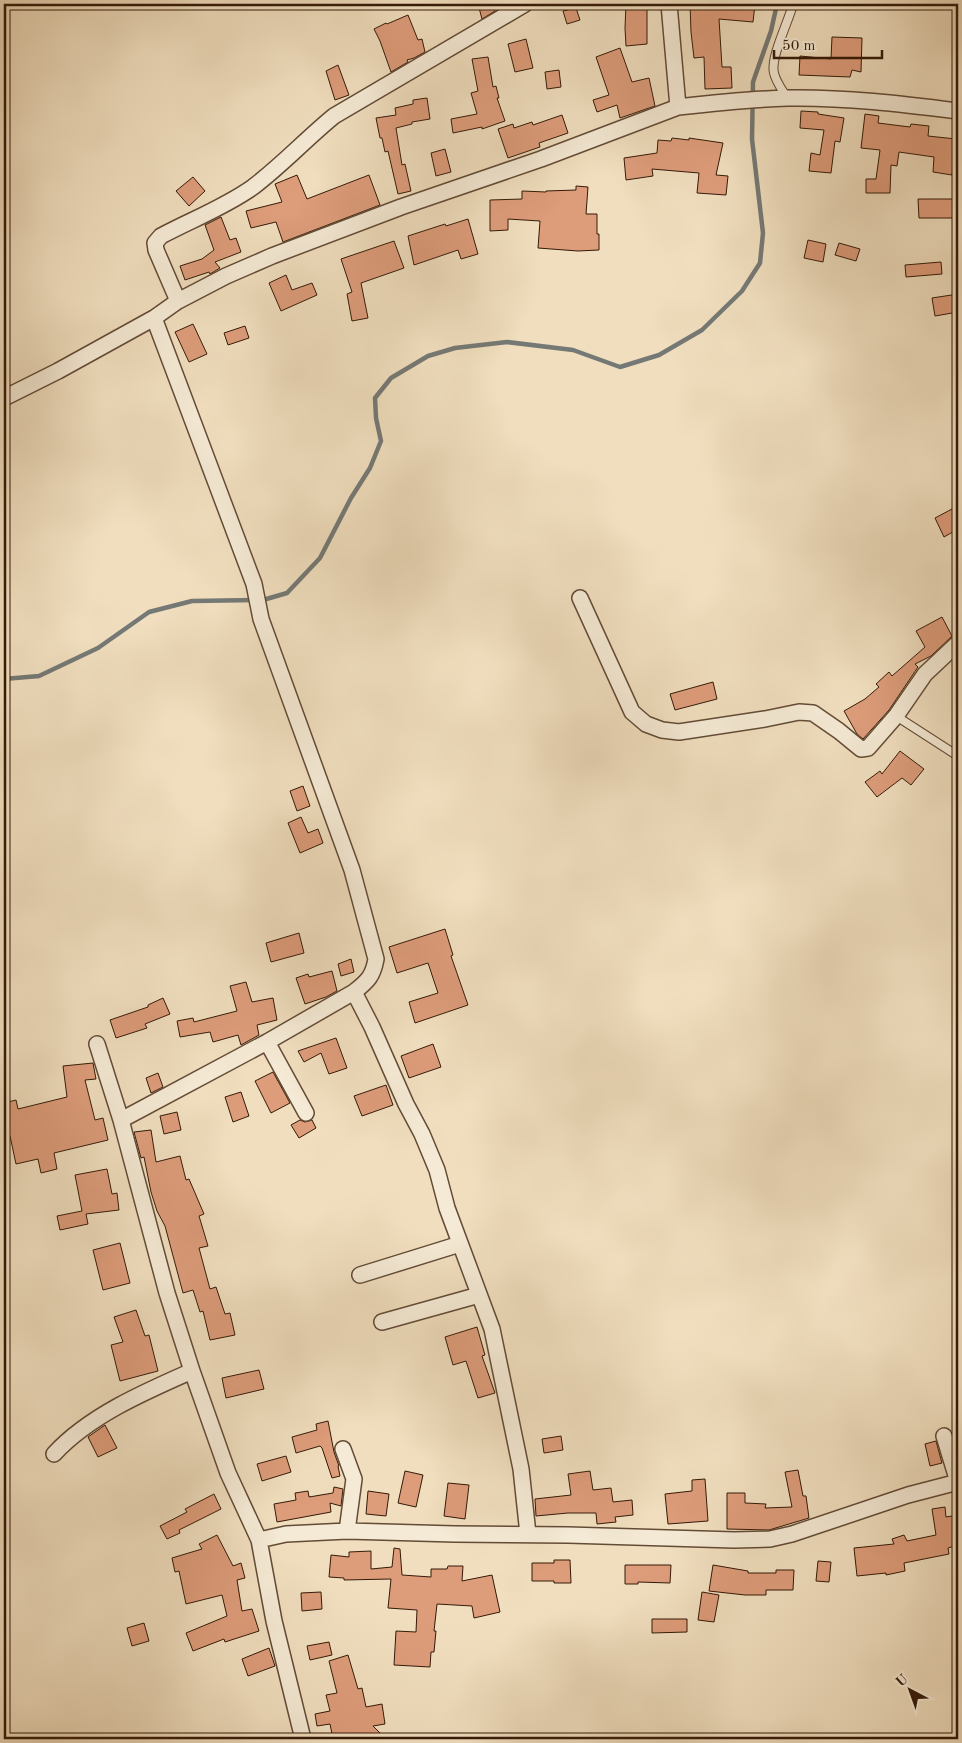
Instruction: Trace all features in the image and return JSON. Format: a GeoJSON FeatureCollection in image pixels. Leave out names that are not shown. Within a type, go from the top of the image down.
{"type":"FeatureCollection","features":[{"type":"Feature","properties":{"kind":"street"},"geometry":{"type":"LineString","coordinates":[[178,301],[156,250],[155,243],[161,236],[227,203],[252,188],[285,161],[308,138],[343,110],[525,4]]}},
{"type":"Feature","properties":{"kind":"street"},"geometry":{"type":"LineString","coordinates":[[670,4],[678,108]]}},
{"type":"Feature","properties":{"kind":"street"},"geometry":{"type":"LineString","coordinates":[[4,398],[58,371],[154,318],[178,301],[247,267],[296,246],[393,210],[541,159],[678,108],[719,102],[781,99],[856,101],[958,111]]}},
{"type":"Feature","properties":{"kind":"street"},"geometry":{"type":"LineString","coordinates":[[121,1120],[267,1042],[354,992],[365,984],[374,973],[376,959],[352,870],[261,619],[254,584],[154,318]]}},
{"type":"Feature","properties":{"kind":"street"},"geometry":{"type":"LineString","coordinates":[[580,598],[632,712],[646,724],[662,730],[679,732],[800,712],[813,713],[826,721],[860,749],[868,748],[896,716],[925,674],[958,643]]}},
{"type":"Feature","properties":{"kind":"street"},"geometry":{"type":"LineString","coordinates":[[354,992],[422,1134],[437,1170],[447,1208],[492,1329],[521,1469],[528,1534]]}},
{"type":"Feature","properties":{"kind":"street"},"geometry":{"type":"LineString","coordinates":[[267,1042],[306,1113]]}},
{"type":"Feature","properties":{"kind":"street"},"geometry":{"type":"LineString","coordinates":[[97,1044],[121,1120],[167,1293],[192,1371],[228,1473],[259,1540],[271,1606],[303,1739]]}},
{"type":"Feature","properties":{"kind":"street"},"geometry":{"type":"LineString","coordinates":[[360,1275],[460,1244]]}},
{"type":"Feature","properties":{"kind":"street"},"geometry":{"type":"LineString","coordinates":[[382,1322],[479,1295]]}},
{"type":"Feature","properties":{"kind":"street"},"geometry":{"type":"LineString","coordinates":[[54,1454],[65,1442],[86,1425],[153,1388],[192,1371]]}},
{"type":"Feature","properties":{"kind":"street"},"geometry":{"type":"LineString","coordinates":[[259,1540],[286,1534],[347,1531],[734,1540],[770,1539],[792,1534],[908,1495],[958,1482],[944,1436]]}},
{"type":"Feature","properties":{"kind":"street"},"geometry":{"type":"LineString","coordinates":[[343,1449],[354,1478],[347,1531]]}},
{"type":"Feature","properties":{"kind":"lane"},"geometry":{"type":"LineString","coordinates":[[781,99],[774,68],[780,40],[793,4]]}},
{"type":"Feature","properties":{"kind":"lane"},"geometry":{"type":"LineString","coordinates":[[896,716],[958,756]]}},
{"type":"Feature","properties":{"kind":"building"},"geometry":{"type":"Polygon","coordinates":[[[478,4],[493,4],[495,11],[482,19],[478,4]]]}},
{"type":"Feature","properties":{"kind":"building"},"geometry":{"type":"Polygon","coordinates":[[[626,4],[637,4],[637,8],[647,8],[647,44],[626,46],[626,4]]]}},
{"type":"Feature","properties":{"kind":"building"},"geometry":{"type":"Polygon","coordinates":[[[690,4],[755,4],[753,22],[719,19],[722,67],[731,67],[732,88],[705,89],[704,57],[694,58],[690,4]]]}},
{"type":"Feature","properties":{"kind":"building"},"geometry":{"type":"Polygon","coordinates":[[[576,8],[580,20],[567,24],[563,11],[576,8]]]}},
{"type":"Feature","properties":{"kind":"building"},"geometry":{"type":"Polygon","coordinates":[[[408,15],[418,40],[422,39],[425,52],[407,60],[408,62],[391,72],[374,29],[408,15]]]}},
{"type":"Feature","properties":{"kind":"building"},"geometry":{"type":"Polygon","coordinates":[[[832,37],[862,38],[861,72],[852,70],[850,77],[799,75],[800,56],[831,59],[832,37]]]}},
{"type":"Feature","properties":{"kind":"building"},"geometry":{"type":"Polygon","coordinates":[[[526,39],[533,68],[515,72],[508,44],[526,39]]]}},
{"type":"Feature","properties":{"kind":"building"},"geometry":{"type":"Polygon","coordinates":[[[620,48],[632,82],[649,78],[655,106],[620,118],[617,105],[597,112],[593,100],[609,95],[596,57],[620,48]]]}},
{"type":"Feature","properties":{"kind":"building"},"geometry":{"type":"Polygon","coordinates":[[[488,57],[493,87],[496,86],[499,98],[497,98],[505,121],[482,129],[482,127],[453,133],[451,119],[477,114],[471,93],[478,91],[472,59],[488,57]]]}},
{"type":"Feature","properties":{"kind":"building"},"geometry":{"type":"Polygon","coordinates":[[[338,65],[349,95],[335,100],[326,71],[338,65]]]}},
{"type":"Feature","properties":{"kind":"building"},"geometry":{"type":"Polygon","coordinates":[[[559,70],[561,87],[547,89],[545,72],[559,70]]]}},
{"type":"Feature","properties":{"kind":"building"},"geometry":{"type":"Polygon","coordinates":[[[427,98],[430,119],[412,122],[412,124],[396,128],[402,165],[405,164],[411,191],[398,194],[388,151],[385,152],[376,118],[396,115],[395,108],[413,104],[413,100],[427,98]]]}},
{"type":"Feature","properties":{"kind":"building"},"geometry":{"type":"Polygon","coordinates":[[[801,111],[818,112],[818,114],[844,118],[840,142],[835,141],[831,173],[809,171],[811,153],[820,155],[824,130],[800,128],[801,111]]]}},
{"type":"Feature","properties":{"kind":"building"},"geometry":{"type":"Polygon","coordinates":[[[865,114],[879,116],[878,123],[910,127],[911,124],[929,126],[928,136],[956,139],[952,175],[933,172],[934,157],[899,152],[897,166],[891,165],[890,193],[866,193],[866,179],[876,179],[880,150],[861,148],[865,114]]]}},
{"type":"Feature","properties":{"kind":"building"},"geometry":{"type":"Polygon","coordinates":[[[562,115],[568,133],[539,143],[540,147],[508,158],[498,129],[513,124],[514,128],[532,122],[533,125],[562,115]]]}},
{"type":"Feature","properties":{"kind":"building"},"geometry":{"type":"Polygon","coordinates":[[[672,138],[689,140],[689,138],[723,143],[716,175],[728,176],[726,195],[697,193],[699,173],[652,169],[653,176],[626,180],[624,158],[657,153],[658,140],[671,141],[672,138]]]}},
{"type":"Feature","properties":{"kind":"building"},"geometry":{"type":"Polygon","coordinates":[[[445,149],[451,172],[436,176],[431,153],[445,149]]]}},
{"type":"Feature","properties":{"kind":"building"},"geometry":{"type":"Polygon","coordinates":[[[297,175],[307,199],[369,175],[380,205],[283,242],[276,222],[251,228],[246,211],[282,202],[275,184],[297,175]]]}},
{"type":"Feature","properties":{"kind":"building"},"geometry":{"type":"Polygon","coordinates":[[[193,177],[205,191],[189,206],[176,191],[193,177]]]}},
{"type":"Feature","properties":{"kind":"building"},"geometry":{"type":"Polygon","coordinates":[[[576,186],[588,187],[586,214],[597,214],[599,250],[578,251],[538,248],[540,221],[508,219],[508,230],[490,231],[490,200],[522,199],[522,191],[576,190],[576,186]]]}},
{"type":"Feature","properties":{"kind":"building"},"geometry":{"type":"Polygon","coordinates":[[[918,199],[955,199],[955,218],[919,218],[918,199]]]}},
{"type":"Feature","properties":{"kind":"building"},"geometry":{"type":"Polygon","coordinates":[[[221,217],[230,240],[236,238],[241,252],[215,262],[220,268],[210,274],[209,272],[185,280],[180,266],[202,259],[214,250],[205,225],[221,217]]]}},
{"type":"Feature","properties":{"kind":"building"},"geometry":{"type":"Polygon","coordinates":[[[468,219],[478,254],[461,259],[458,250],[414,265],[408,236],[468,219]]]}},
{"type":"Feature","properties":{"kind":"building"},"geometry":{"type":"Polygon","coordinates":[[[808,240],[826,244],[823,262],[804,258],[808,240]]]}},
{"type":"Feature","properties":{"kind":"building"},"geometry":{"type":"Polygon","coordinates":[[[394,241],[404,268],[361,283],[368,318],[352,321],[347,294],[352,292],[341,259],[394,241]]]}},
{"type":"Feature","properties":{"kind":"building"},"geometry":{"type":"Polygon","coordinates":[[[839,243],[860,249],[856,261],[835,255],[839,243]]]}},
{"type":"Feature","properties":{"kind":"building"},"geometry":{"type":"Polygon","coordinates":[[[941,262],[942,274],[906,277],[905,265],[941,262]]]}},
{"type":"Feature","properties":{"kind":"building"},"geometry":{"type":"Polygon","coordinates":[[[286,275],[292,290],[312,283],[317,295],[281,311],[269,283],[286,275]]]}},
{"type":"Feature","properties":{"kind":"building"},"geometry":{"type":"Polygon","coordinates":[[[958,294],[958,312],[935,316],[932,298],[958,294]]]}},
{"type":"Feature","properties":{"kind":"building"},"geometry":{"type":"Polygon","coordinates":[[[193,324],[207,354],[189,362],[175,332],[193,324]]]}},
{"type":"Feature","properties":{"kind":"building"},"geometry":{"type":"Polygon","coordinates":[[[245,326],[249,338],[228,345],[224,333],[245,326]]]}},
{"type":"Feature","properties":{"kind":"building"},"geometry":{"type":"Polygon","coordinates":[[[952,509],[958,521],[958,529],[944,537],[935,518],[952,509]]]}},
{"type":"Feature","properties":{"kind":"building"},"geometry":{"type":"Polygon","coordinates":[[[942,617],[952,636],[931,656],[915,664],[918,667],[889,710],[863,739],[857,734],[844,711],[865,699],[879,687],[876,684],[889,672],[892,676],[925,647],[916,631],[942,617]]]}},
{"type":"Feature","properties":{"kind":"building"},"geometry":{"type":"Polygon","coordinates":[[[713,682],[717,699],[675,710],[670,694],[713,682]]]}},
{"type":"Feature","properties":{"kind":"building"},"geometry":{"type":"Polygon","coordinates":[[[900,751],[924,769],[911,785],[902,778],[877,797],[865,782],[880,771],[882,774],[900,751]]]}},
{"type":"Feature","properties":{"kind":"building"},"geometry":{"type":"Polygon","coordinates":[[[303,786],[310,806],[297,811],[290,791],[303,786]]]}},
{"type":"Feature","properties":{"kind":"building"},"geometry":{"type":"Polygon","coordinates":[[[301,817],[308,833],[318,829],[323,843],[300,853],[288,823],[301,817]]]}},
{"type":"Feature","properties":{"kind":"building"},"geometry":{"type":"Polygon","coordinates":[[[445,929],[453,955],[451,956],[468,1005],[415,1023],[409,1002],[438,993],[428,963],[397,973],[389,947],[445,929]]]}},
{"type":"Feature","properties":{"kind":"building"},"geometry":{"type":"Polygon","coordinates":[[[299,933],[304,953],[271,962],[266,943],[299,933]]]}},
{"type":"Feature","properties":{"kind":"building"},"geometry":{"type":"Polygon","coordinates":[[[351,959],[354,972],[341,976],[338,964],[351,959]]]}},
{"type":"Feature","properties":{"kind":"building"},"geometry":{"type":"Polygon","coordinates":[[[332,971],[337,991],[305,1004],[296,978],[308,974],[309,977],[332,971]]]}},
{"type":"Feature","properties":{"kind":"building"},"geometry":{"type":"Polygon","coordinates":[[[246,982],[252,1002],[273,998],[277,1020],[257,1025],[259,1035],[241,1045],[238,1035],[213,1042],[210,1032],[180,1037],[177,1021],[193,1018],[194,1022],[237,1011],[230,986],[246,982]]]}},
{"type":"Feature","properties":{"kind":"building"},"geometry":{"type":"Polygon","coordinates":[[[163,998],[170,1014],[145,1024],[147,1028],[116,1038],[110,1020],[148,1007],[148,1005],[163,998]]]}},
{"type":"Feature","properties":{"kind":"building"},"geometry":{"type":"Polygon","coordinates":[[[336,1038],[347,1068],[329,1074],[321,1053],[304,1062],[298,1051],[336,1038]]]}},
{"type":"Feature","properties":{"kind":"building"},"geometry":{"type":"Polygon","coordinates":[[[433,1044],[441,1067],[409,1078],[401,1056],[433,1044]]]}},
{"type":"Feature","properties":{"kind":"building"},"geometry":{"type":"Polygon","coordinates":[[[93,1063],[96,1079],[85,1080],[95,1120],[103,1118],[108,1140],[54,1153],[57,1169],[41,1173],[38,1159],[16,1164],[10,1136],[4,1137],[4,1103],[16,1100],[18,1109],[67,1097],[63,1066],[93,1063]]]}},
{"type":"Feature","properties":{"kind":"building"},"geometry":{"type":"Polygon","coordinates":[[[273,1072],[290,1103],[271,1113],[255,1081],[273,1072]]]}},
{"type":"Feature","properties":{"kind":"building"},"geometry":{"type":"Polygon","coordinates":[[[158,1073],[163,1087],[151,1093],[146,1078],[158,1073]]]}},
{"type":"Feature","properties":{"kind":"building"},"geometry":{"type":"Polygon","coordinates":[[[386,1085],[393,1105],[362,1116],[354,1096],[386,1085]]]}},
{"type":"Feature","properties":{"kind":"building"},"geometry":{"type":"Polygon","coordinates":[[[241,1092],[249,1116],[233,1122],[225,1097],[241,1092]]]}},
{"type":"Feature","properties":{"kind":"building"},"geometry":{"type":"Polygon","coordinates":[[[177,1112],[181,1130],[164,1134],[160,1116],[177,1112]]]}},
{"type":"Feature","properties":{"kind":"building"},"geometry":{"type":"Polygon","coordinates":[[[300,1120],[305,1122],[312,1120],[316,1128],[299,1138],[291,1125],[300,1120]]]}},
{"type":"Feature","properties":{"kind":"building"},"geometry":{"type":"Polygon","coordinates":[[[151,1130],[156,1162],[180,1156],[186,1180],[189,1179],[204,1214],[199,1216],[208,1246],[199,1248],[210,1289],[216,1287],[225,1314],[230,1313],[235,1335],[210,1340],[203,1311],[200,1312],[193,1290],[183,1293],[165,1226],[157,1211],[151,1192],[144,1157],[141,1158],[134,1132],[151,1130]]]}},
{"type":"Feature","properties":{"kind":"building"},"geometry":{"type":"Polygon","coordinates":[[[107,1169],[112,1194],[117,1193],[119,1210],[86,1214],[88,1224],[60,1230],[57,1216],[82,1211],[75,1175],[107,1169]]]}},
{"type":"Feature","properties":{"kind":"building"},"geometry":{"type":"Polygon","coordinates":[[[120,1243],[130,1283],[103,1290],[93,1250],[120,1243]]]}},
{"type":"Feature","properties":{"kind":"building"},"geometry":{"type":"Polygon","coordinates":[[[136,1310],[145,1336],[149,1335],[158,1371],[120,1381],[111,1345],[123,1342],[114,1317],[136,1310]]]}},
{"type":"Feature","properties":{"kind":"building"},"geometry":{"type":"Polygon","coordinates":[[[477,1327],[485,1355],[482,1356],[495,1393],[478,1398],[466,1361],[453,1365],[445,1337],[477,1327]]]}},
{"type":"Feature","properties":{"kind":"building"},"geometry":{"type":"Polygon","coordinates":[[[259,1370],[264,1389],[226,1398],[222,1378],[259,1370]]]}},
{"type":"Feature","properties":{"kind":"building"},"geometry":{"type":"Polygon","coordinates":[[[328,1421],[340,1476],[332,1478],[322,1448],[320,1446],[296,1453],[292,1437],[317,1430],[316,1424],[328,1421]]]}},
{"type":"Feature","properties":{"kind":"building"},"geometry":{"type":"Polygon","coordinates":[[[105,1425],[117,1448],[98,1457],[88,1437],[105,1425]]]}},
{"type":"Feature","properties":{"kind":"building"},"geometry":{"type":"Polygon","coordinates":[[[561,1436],[563,1450],[544,1453],[542,1439],[561,1436]]]}},
{"type":"Feature","properties":{"kind":"building"},"geometry":{"type":"Polygon","coordinates":[[[936,1441],[942,1463],[930,1466],[925,1444],[936,1441]]]}},
{"type":"Feature","properties":{"kind":"building"},"geometry":{"type":"Polygon","coordinates":[[[286,1456],[291,1472],[262,1481],[257,1464],[286,1456]]]}},
{"type":"Feature","properties":{"kind":"building"},"geometry":{"type":"Polygon","coordinates":[[[798,1470],[803,1496],[806,1496],[809,1518],[769,1530],[727,1529],[727,1493],[745,1493],[745,1503],[766,1504],[765,1508],[792,1507],[785,1472],[798,1470]]]}},
{"type":"Feature","properties":{"kind":"building"},"geometry":{"type":"Polygon","coordinates":[[[405,1471],[423,1475],[416,1507],[398,1503],[405,1471]]]}},
{"type":"Feature","properties":{"kind":"building"},"geometry":{"type":"Polygon","coordinates":[[[590,1471],[593,1490],[611,1488],[613,1502],[632,1500],[633,1515],[615,1517],[616,1522],[597,1524],[596,1513],[536,1516],[535,1499],[571,1495],[568,1474],[590,1471]]]}},
{"type":"Feature","properties":{"kind":"building"},"geometry":{"type":"Polygon","coordinates":[[[705,1479],[708,1521],[668,1524],[665,1494],[692,1491],[692,1480],[705,1479]]]}},
{"type":"Feature","properties":{"kind":"building"},"geometry":{"type":"Polygon","coordinates":[[[448,1483],[469,1485],[465,1519],[444,1516],[448,1483]]]}},
{"type":"Feature","properties":{"kind":"building"},"geometry":{"type":"Polygon","coordinates":[[[334,1487],[343,1489],[341,1506],[330,1503],[331,1512],[277,1522],[274,1504],[296,1500],[295,1493],[308,1491],[309,1497],[333,1493],[334,1487]]]}},
{"type":"Feature","properties":{"kind":"building"},"geometry":{"type":"Polygon","coordinates":[[[368,1491],[389,1494],[386,1516],[366,1514],[368,1491]]]}},
{"type":"Feature","properties":{"kind":"building"},"geometry":{"type":"Polygon","coordinates":[[[214,1494],[221,1509],[179,1530],[180,1533],[167,1539],[160,1526],[187,1512],[185,1509],[214,1494]]]}},
{"type":"Feature","properties":{"kind":"building"},"geometry":{"type":"Polygon","coordinates":[[[945,1507],[946,1517],[958,1515],[958,1545],[948,1548],[949,1554],[904,1563],[905,1571],[886,1575],[886,1573],[857,1576],[854,1548],[894,1544],[892,1539],[904,1535],[907,1541],[936,1535],[932,1509],[945,1507]]]}},
{"type":"Feature","properties":{"kind":"building"},"geometry":{"type":"Polygon","coordinates":[[[217,1535],[233,1566],[241,1563],[245,1578],[237,1580],[242,1611],[252,1609],[259,1631],[225,1642],[224,1639],[193,1651],[186,1633],[227,1616],[222,1595],[186,1604],[179,1571],[175,1572],[172,1558],[202,1549],[199,1544],[217,1535]]]}},
{"type":"Feature","properties":{"kind":"building"},"geometry":{"type":"Polygon","coordinates":[[[394,1548],[400,1549],[402,1575],[431,1577],[431,1569],[463,1566],[462,1581],[492,1575],[500,1612],[474,1618],[472,1606],[437,1604],[434,1652],[431,1652],[430,1667],[394,1665],[396,1631],[416,1632],[417,1610],[388,1608],[391,1579],[344,1580],[344,1578],[329,1577],[331,1555],[349,1557],[349,1552],[371,1551],[371,1569],[392,1567],[394,1548]]]}},
{"type":"Feature","properties":{"kind":"building"},"geometry":{"type":"Polygon","coordinates":[[[554,1560],[570,1560],[571,1583],[532,1581],[532,1563],[554,1563],[554,1560]]]}},
{"type":"Feature","properties":{"kind":"building"},"geometry":{"type":"Polygon","coordinates":[[[818,1561],[831,1562],[829,1582],[816,1581],[818,1561]]]}},
{"type":"Feature","properties":{"kind":"building"},"geometry":{"type":"Polygon","coordinates":[[[625,1565],[671,1565],[670,1583],[638,1582],[638,1584],[625,1584],[625,1565]]]}},
{"type":"Feature","properties":{"kind":"building"},"geometry":{"type":"Polygon","coordinates":[[[713,1565],[748,1571],[748,1573],[776,1573],[776,1570],[794,1570],[793,1590],[766,1590],[766,1595],[709,1591],[713,1565]]]}},
{"type":"Feature","properties":{"kind":"building"},"geometry":{"type":"Polygon","coordinates":[[[321,1592],[322,1609],[302,1611],[301,1593],[321,1592]]]}},
{"type":"Feature","properties":{"kind":"building"},"geometry":{"type":"Polygon","coordinates":[[[702,1592],[719,1595],[714,1622],[698,1620],[702,1592]]]}},
{"type":"Feature","properties":{"kind":"building"},"geometry":{"type":"Polygon","coordinates":[[[652,1619],[687,1619],[687,1632],[652,1633],[652,1619]]]}},
{"type":"Feature","properties":{"kind":"building"},"geometry":{"type":"Polygon","coordinates":[[[144,1623],[149,1641],[132,1646],[127,1628],[144,1623]]]}},
{"type":"Feature","properties":{"kind":"building"},"geometry":{"type":"Polygon","coordinates":[[[329,1642],[332,1655],[310,1660],[307,1646],[329,1642]]]}},
{"type":"Feature","properties":{"kind":"building"},"geometry":{"type":"Polygon","coordinates":[[[269,1648],[275,1666],[248,1676],[242,1659],[269,1648]]]}},
{"type":"Feature","properties":{"kind":"building"},"geometry":{"type":"Polygon","coordinates":[[[348,1655],[358,1689],[362,1688],[366,1707],[382,1704],[385,1724],[373,1726],[386,1739],[333,1739],[330,1724],[317,1726],[315,1714],[330,1711],[326,1695],[337,1693],[329,1661],[348,1655]]]}},
{"type":"Feature","properties":{"kind":"waterway"},"geometry":{"type":"LineString","coordinates":[[4,679],[39,676],[98,648],[149,612],[192,601],[263,600],[287,593],[320,558],[351,498],[370,468],[381,441],[376,418],[375,398],[391,378],[428,356],[455,348],[507,342],[573,350],[620,367],[659,355],[702,330],[742,291],[760,263],[763,233],[752,139],[753,82],[771,31],[777,4]]}}]}
